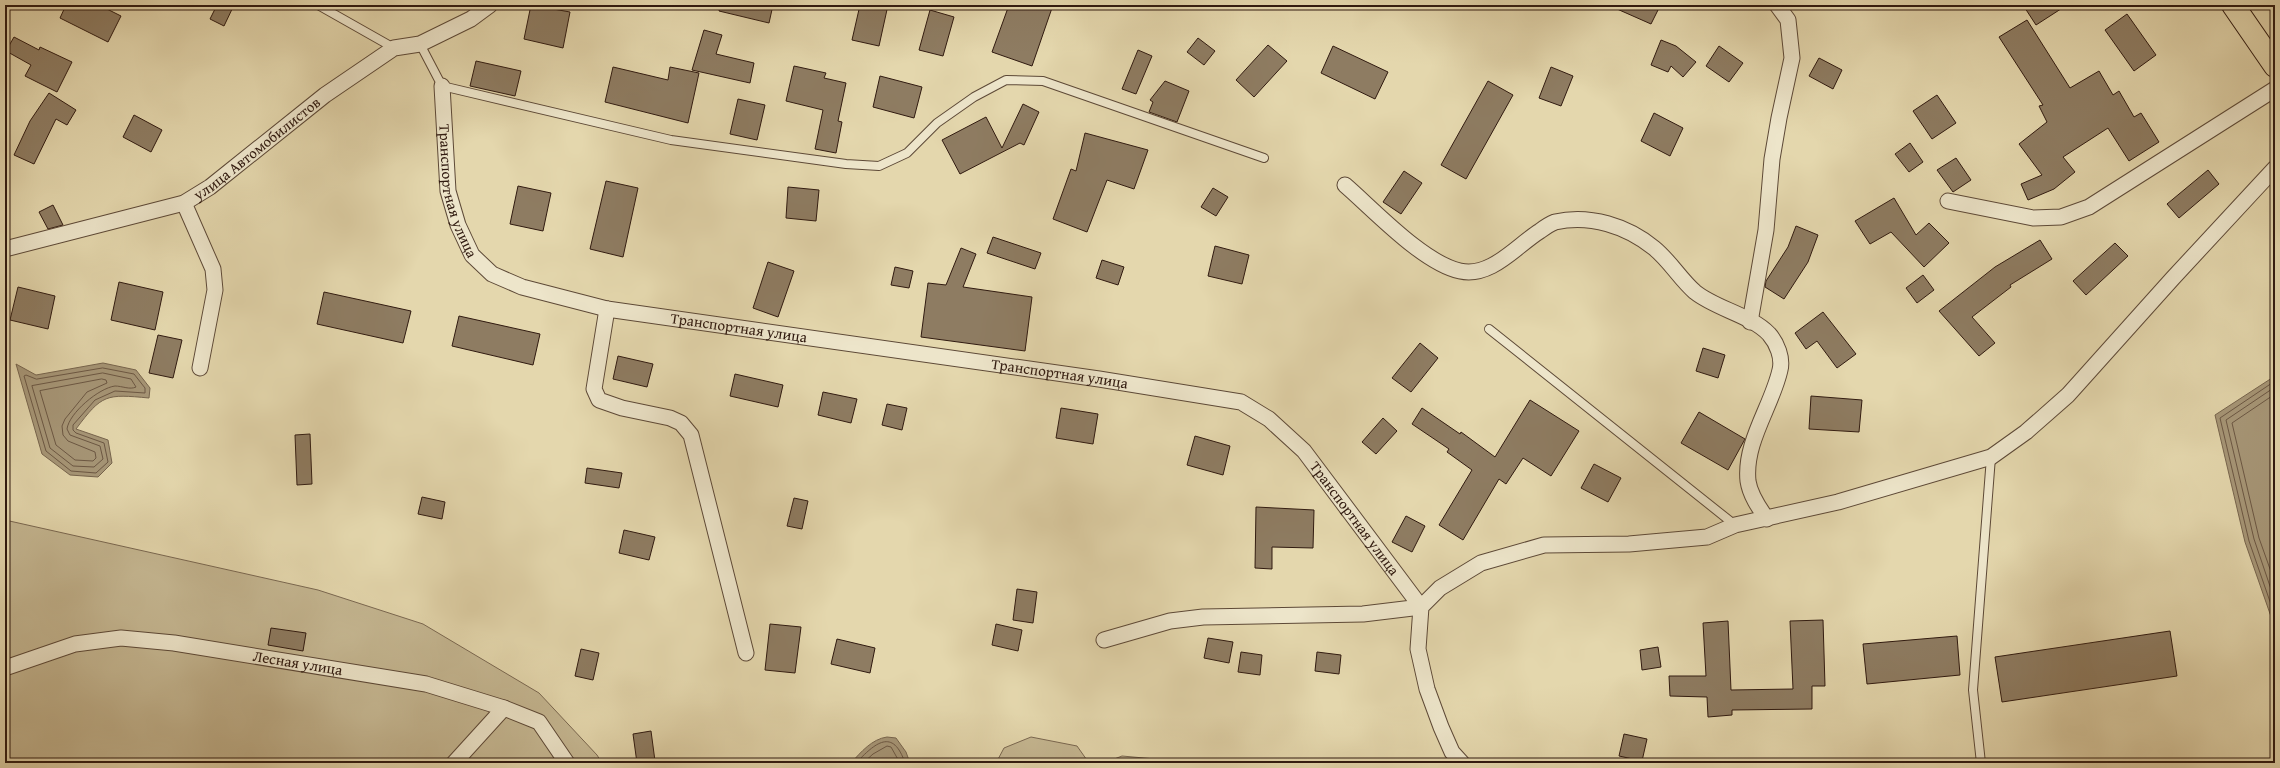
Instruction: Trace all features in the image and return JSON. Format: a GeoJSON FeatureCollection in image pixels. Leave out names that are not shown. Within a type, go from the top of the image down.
{"type":"FeatureCollection","features":[{"type":"Feature","properties":{"kind":"main road"},"geometry":{"type":"LineString","coordinates":[[2233,5],[2275,66]]}},
{"type":"Feature","properties":{"kind":"street","name":"улица Автомобилистов"},"geometry":{"type":"LineString","coordinates":[[5,249],[184,203],[210,187],[325,95],[394,48],[420,44],[471,18],[490,5]]}},
{"type":"Feature","properties":{"kind":"street"},"geometry":{"type":"LineString","coordinates":[[1750,322],[1766,230],[1772,159],[1792,58],[1788,20],[1777,5]]}},
{"type":"Feature","properties":{"kind":"street","name":"Транспортная улица"},"geometry":{"type":"LineString","coordinates":[[442,86],[448,191],[458,225],[472,255],[492,274],[522,287],[607,309],[1092,378],[1241,402],[1269,418],[1304,451],[1421,608]]}},
{"type":"Feature","properties":{"kind":"street"},"geometry":{"type":"LineString","coordinates":[[1948,201],[2033,218],[2061,217],[2090,207],[2275,89]]}},
{"type":"Feature","properties":{"kind":"street"},"geometry":{"type":"LineString","coordinates":[[1454,759],[1427,689],[1418,649],[1421,608],[1440,588],[1481,563],[1544,545],[1629,544],[1707,537],[1735,524],[1767,519],[1838,502],[1991,457],[2026,432],[2068,395],[2173,278],[2275,168]]}},
{"type":"Feature","properties":{"kind":"street"},"geometry":{"type":"LineString","coordinates":[[1345,185],[1424,253],[1444,266],[1461,271],[1479,271],[1493,265],[1554,222],[1578,220],[1605,222],[1627,230],[1654,248],[1695,292],[1721,308],[1750,322],[1768,334],[1779,350],[1781,369],[1757,432],[1749,468],[1748,482],[1755,501],[1767,519]]}},
{"type":"Feature","properties":{"kind":"street"},"geometry":{"type":"LineString","coordinates":[[184,203],[213,269],[215,290],[200,368]]}},
{"type":"Feature","properties":{"kind":"street"},"geometry":{"type":"LineString","coordinates":[[607,309],[594,389],[599,400],[622,408],[670,418],[680,423],[691,435],[746,653]]}},
{"type":"Feature","properties":{"kind":"street"},"geometry":{"type":"LineString","coordinates":[[1104,640],[1170,621],[1203,617],[1363,614],[1421,608]]}},
{"type":"Feature","properties":{"kind":"street","name":"Лесная улица"},"geometry":{"type":"LineString","coordinates":[[5,668],[76,644],[121,638],[174,643],[426,684],[504,708],[539,722],[567,763]]}},
{"type":"Feature","properties":{"kind":"street"},"geometry":{"type":"LineString","coordinates":[[454,763],[504,708]]}},
{"type":"Feature","properties":{"kind":"lane"},"geometry":{"type":"LineString","coordinates":[[318,5],[394,48]]}},
{"type":"Feature","properties":{"kind":"lane"},"geometry":{"type":"LineString","coordinates":[[420,44],[442,86],[671,140],[846,164],[879,166],[908,153],[937,123],[974,97],[1006,80],[1043,81],[1264,158]]}},
{"type":"Feature","properties":{"kind":"lane"},"geometry":{"type":"LineString","coordinates":[[1489,329],[1735,524]]}},
{"type":"Feature","properties":{"kind":"lane"},"geometry":{"type":"LineString","coordinates":[[1981,763],[1973,690],[1991,457]]}},
{"type":"Feature","properties":{"kind":"shaded area"},"geometry":{"type":"Polygon","coordinates":[[[5,520],[318,590],[423,624],[539,693],[597,755],[602,763],[5,763],[5,520]]]}},
{"type":"Feature","properties":{"kind":"shaded area"},"geometry":{"type":"Polygon","coordinates":[[[1031,737],[1077,746],[1089,763],[996,763],[1004,748],[1031,737]]]}},
{"type":"Feature","properties":{"kind":"shaded area"},"geometry":{"type":"Polygon","coordinates":[[[1122,756],[1199,763],[1104,763],[1122,756]]]}},
{"type":"Feature","properties":{"kind":"shaded area"},"geometry":{"type":"Polygon","coordinates":[[[1243,761],[1252,763],[1199,763],[1243,761]]]}},
{"type":"Feature","properties":{"kind":"water"},"geometry":{"type":"Polygon","coordinates":[[[103,363],[136,370],[150,388],[149,398],[123,396],[114,397],[106,399],[92,409],[76,429],[108,440],[112,463],[98,477],[70,475],[42,454],[16,364],[36,375],[103,363]]]}},
{"type":"Feature","properties":{"kind":"water"},"geometry":{"type":"Polygon","coordinates":[[[2275,376],[2275,628],[2245,542],[2215,415],[2275,376]]]}},
{"type":"Feature","properties":{"kind":"water"},"geometry":{"type":"Polygon","coordinates":[[[887,737],[896,738],[906,752],[910,763],[851,763],[863,750],[876,740],[887,737]]]}},
{"type":"Feature","properties":{"kind":"building"},"geometry":{"type":"Polygon","coordinates":[[[66,5],[99,5],[121,16],[108,42],[60,18],[66,5]]]}},
{"type":"Feature","properties":{"kind":"building"},"geometry":{"type":"Polygon","coordinates":[[[217,5],[234,5],[224,26],[210,19],[217,5]]]}},
{"type":"Feature","properties":{"kind":"building"},"geometry":{"type":"Polygon","coordinates":[[[531,5],[570,12],[563,48],[524,39],[531,5]]]}},
{"type":"Feature","properties":{"kind":"building"},"geometry":{"type":"Polygon","coordinates":[[[720,5],[773,5],[769,23],[719,11],[720,5]]]}},
{"type":"Feature","properties":{"kind":"building"},"geometry":{"type":"Polygon","coordinates":[[[860,5],[888,5],[879,46],[852,40],[860,5]]]}},
{"type":"Feature","properties":{"kind":"building"},"geometry":{"type":"Polygon","coordinates":[[[1009,5],[1053,5],[1032,66],[992,52],[1009,5]]]}},
{"type":"Feature","properties":{"kind":"building"},"geometry":{"type":"Polygon","coordinates":[[[1608,5],[1648,5],[1658,10],[1651,24],[1608,5]]]}},
{"type":"Feature","properties":{"kind":"building"},"geometry":{"type":"Polygon","coordinates":[[[2023,5],[2067,5],[2036,25],[2023,5]]]}},
{"type":"Feature","properties":{"kind":"building"},"geometry":{"type":"Polygon","coordinates":[[[930,10],[954,17],[943,56],[919,50],[930,10]]]}},
{"type":"Feature","properties":{"kind":"building"},"geometry":{"type":"Polygon","coordinates":[[[2127,14],[2156,55],[2134,71],[2105,30],[2127,14]]]}},
{"type":"Feature","properties":{"kind":"building"},"geometry":{"type":"Polygon","coordinates":[[[2027,20],[2070,88],[2099,71],[2113,95],[2119,91],[2134,117],[2141,113],[2159,142],[2129,161],[2108,128],[2063,157],[2075,172],[2054,189],[2028,200],[2021,184],[2042,175],[2019,144],[2047,122],[2039,106],[2043,105],[1999,37],[2027,20]]]}},
{"type":"Feature","properties":{"kind":"building"},"geometry":{"type":"Polygon","coordinates":[[[704,30],[722,35],[716,54],[754,63],[750,83],[692,70],[704,30]]]}},
{"type":"Feature","properties":{"kind":"building"},"geometry":{"type":"Polygon","coordinates":[[[14,37],[39,50],[40,47],[72,62],[57,92],[25,76],[31,65],[6,51],[14,37]]]}},
{"type":"Feature","properties":{"kind":"building"},"geometry":{"type":"Polygon","coordinates":[[[1198,38],[1215,51],[1204,65],[1187,52],[1198,38]]]}},
{"type":"Feature","properties":{"kind":"building"},"geometry":{"type":"Polygon","coordinates":[[[1661,40],[1676,46],[1696,62],[1683,77],[1671,66],[1668,72],[1651,65],[1661,40]]]}},
{"type":"Feature","properties":{"kind":"building"},"geometry":{"type":"Polygon","coordinates":[[[1268,45],[1287,61],[1254,97],[1236,80],[1268,45]]]}},
{"type":"Feature","properties":{"kind":"building"},"geometry":{"type":"Polygon","coordinates":[[[1333,46],[1388,72],[1375,99],[1321,73],[1333,46]]]}},
{"type":"Feature","properties":{"kind":"building"},"geometry":{"type":"Polygon","coordinates":[[[1719,46],[1743,63],[1729,82],[1706,66],[1719,46]]]}},
{"type":"Feature","properties":{"kind":"building"},"geometry":{"type":"Polygon","coordinates":[[[1138,50],[1152,56],[1136,94],[1122,89],[1138,50]]]}},
{"type":"Feature","properties":{"kind":"building"},"geometry":{"type":"Polygon","coordinates":[[[1819,58],[1842,70],[1833,89],[1809,76],[1819,58]]]}},
{"type":"Feature","properties":{"kind":"building"},"geometry":{"type":"Polygon","coordinates":[[[476,61],[521,71],[515,96],[470,86],[476,61]]]}},
{"type":"Feature","properties":{"kind":"building"},"geometry":{"type":"Polygon","coordinates":[[[794,66],[826,73],[824,78],[846,83],[838,121],[842,122],[836,153],[815,149],[823,110],[786,101],[794,66]]]}},
{"type":"Feature","properties":{"kind":"building"},"geometry":{"type":"Polygon","coordinates":[[[613,67],[668,80],[670,67],[699,73],[688,123],[605,102],[613,67]]]}},
{"type":"Feature","properties":{"kind":"building"},"geometry":{"type":"Polygon","coordinates":[[[1551,67],[1573,76],[1561,106],[1539,98],[1551,67]]]}},
{"type":"Feature","properties":{"kind":"building"},"geometry":{"type":"Polygon","coordinates":[[[880,76],[922,87],[914,118],[873,107],[880,76]]]}},
{"type":"Feature","properties":{"kind":"building"},"geometry":{"type":"Polygon","coordinates":[[[1165,81],[1189,91],[1177,122],[1149,112],[1153,102],[1150,100],[1165,81]]]}},
{"type":"Feature","properties":{"kind":"building"},"geometry":{"type":"Polygon","coordinates":[[[1488,81],[1513,95],[1466,179],[1441,165],[1488,81]]]}},
{"type":"Feature","properties":{"kind":"building"},"geometry":{"type":"Polygon","coordinates":[[[49,93],[76,110],[67,125],[56,119],[34,164],[14,155],[30,121],[49,93]]]}},
{"type":"Feature","properties":{"kind":"building"},"geometry":{"type":"Polygon","coordinates":[[[1937,95],[1956,123],[1932,139],[1913,111],[1937,95]]]}},
{"type":"Feature","properties":{"kind":"building"},"geometry":{"type":"Polygon","coordinates":[[[738,99],[765,105],[757,140],[730,134],[738,99]]]}},
{"type":"Feature","properties":{"kind":"building"},"geometry":{"type":"Polygon","coordinates":[[[1023,104],[1039,112],[1024,145],[1020,143],[960,174],[942,140],[986,117],[1002,148],[1023,104]]]}},
{"type":"Feature","properties":{"kind":"building"},"geometry":{"type":"Polygon","coordinates":[[[1654,113],[1683,128],[1670,156],[1641,141],[1654,113]]]}},
{"type":"Feature","properties":{"kind":"building"},"geometry":{"type":"Polygon","coordinates":[[[134,115],[162,130],[151,152],[123,137],[134,115]]]}},
{"type":"Feature","properties":{"kind":"building"},"geometry":{"type":"Polygon","coordinates":[[[1085,133],[1148,150],[1134,189],[1107,180],[1087,232],[1053,219],[1071,169],[1076,171],[1085,133]]]}},
{"type":"Feature","properties":{"kind":"building"},"geometry":{"type":"Polygon","coordinates":[[[1910,143],[1923,162],[1909,172],[1895,154],[1910,143]]]}},
{"type":"Feature","properties":{"kind":"building"},"geometry":{"type":"Polygon","coordinates":[[[1956,158],[1971,180],[1953,192],[1937,170],[1956,158]]]}},
{"type":"Feature","properties":{"kind":"building"},"geometry":{"type":"Polygon","coordinates":[[[2208,170],[2219,184],[2179,218],[2167,204],[2208,170]]]}},
{"type":"Feature","properties":{"kind":"building"},"geometry":{"type":"Polygon","coordinates":[[[1404,171],[1422,183],[1401,214],[1383,202],[1404,171]]]}},
{"type":"Feature","properties":{"kind":"building"},"geometry":{"type":"Polygon","coordinates":[[[606,181],[638,188],[623,257],[590,249],[606,181]]]}},
{"type":"Feature","properties":{"kind":"building"},"geometry":{"type":"Polygon","coordinates":[[[518,186],[551,193],[543,231],[510,224],[518,186]]]}},
{"type":"Feature","properties":{"kind":"building"},"geometry":{"type":"Polygon","coordinates":[[[788,187],[819,190],[816,221],[786,218],[788,187]]]}},
{"type":"Feature","properties":{"kind":"building"},"geometry":{"type":"Polygon","coordinates":[[[1213,188],[1228,197],[1216,216],[1201,207],[1213,188]]]}},
{"type":"Feature","properties":{"kind":"building"},"geometry":{"type":"Polygon","coordinates":[[[1894,198],[1916,235],[1929,223],[1949,243],[1924,267],[1891,232],[1870,244],[1855,221],[1894,198]]]}},
{"type":"Feature","properties":{"kind":"building"},"geometry":{"type":"Polygon","coordinates":[[[53,205],[63,225],[48,229],[39,212],[53,205]]]}},
{"type":"Feature","properties":{"kind":"building"},"geometry":{"type":"Polygon","coordinates":[[[1796,226],[1818,235],[1808,262],[1784,299],[1765,287],[1766,281],[1788,247],[1796,226]]]}},
{"type":"Feature","properties":{"kind":"building"},"geometry":{"type":"Polygon","coordinates":[[[993,237],[1041,253],[1035,269],[987,253],[993,237]]]}},
{"type":"Feature","properties":{"kind":"building"},"geometry":{"type":"Polygon","coordinates":[[[2040,240],[2052,259],[2010,285],[2011,287],[1972,317],[1995,343],[1979,356],[1939,311],[1995,267],[2040,240]]]}},
{"type":"Feature","properties":{"kind":"building"},"geometry":{"type":"Polygon","coordinates":[[[2115,243],[2128,256],[2086,295],[2073,281],[2115,243]]]}},
{"type":"Feature","properties":{"kind":"building"},"geometry":{"type":"Polygon","coordinates":[[[1215,246],[1249,255],[1242,284],[1208,276],[1215,246]]]}},
{"type":"Feature","properties":{"kind":"building"},"geometry":{"type":"Polygon","coordinates":[[[961,248],[976,254],[963,287],[1032,297],[1025,351],[921,337],[928,283],[946,285],[961,248]]]}},
{"type":"Feature","properties":{"kind":"building"},"geometry":{"type":"Polygon","coordinates":[[[1102,260],[1124,267],[1118,285],[1096,278],[1102,260]]]}},
{"type":"Feature","properties":{"kind":"building"},"geometry":{"type":"Polygon","coordinates":[[[768,262],[794,271],[778,317],[753,308],[768,262]]]}},
{"type":"Feature","properties":{"kind":"building"},"geometry":{"type":"Polygon","coordinates":[[[895,267],[913,271],[909,288],[891,285],[895,267]]]}},
{"type":"Feature","properties":{"kind":"building"},"geometry":{"type":"Polygon","coordinates":[[[1923,275],[1934,290],[1917,303],[1906,288],[1923,275]]]}},
{"type":"Feature","properties":{"kind":"building"},"geometry":{"type":"Polygon","coordinates":[[[119,282],[163,292],[155,330],[111,320],[119,282]]]}},
{"type":"Feature","properties":{"kind":"building"},"geometry":{"type":"Polygon","coordinates":[[[18,287],[55,296],[48,329],[10,320],[18,287]]]}},
{"type":"Feature","properties":{"kind":"building"},"geometry":{"type":"Polygon","coordinates":[[[324,292],[411,311],[403,343],[317,324],[324,292]]]}},
{"type":"Feature","properties":{"kind":"building"},"geometry":{"type":"Polygon","coordinates":[[[1823,312],[1856,354],[1837,368],[1817,341],[1806,349],[1795,333],[1823,312]]]}},
{"type":"Feature","properties":{"kind":"building"},"geometry":{"type":"Polygon","coordinates":[[[459,316],[540,334],[533,365],[452,346],[459,316]]]}},
{"type":"Feature","properties":{"kind":"building"},"geometry":{"type":"Polygon","coordinates":[[[158,335],[182,340],[173,378],[149,373],[158,335]]]}},
{"type":"Feature","properties":{"kind":"building"},"geometry":{"type":"Polygon","coordinates":[[[1420,343],[1438,358],[1411,392],[1392,378],[1420,343]]]}},
{"type":"Feature","properties":{"kind":"building"},"geometry":{"type":"Polygon","coordinates":[[[1703,348],[1725,355],[1718,378],[1696,371],[1703,348]]]}},
{"type":"Feature","properties":{"kind":"building"},"geometry":{"type":"Polygon","coordinates":[[[618,356],[653,364],[647,387],[613,379],[618,356]]]}},
{"type":"Feature","properties":{"kind":"building"},"geometry":{"type":"Polygon","coordinates":[[[735,374],[783,385],[778,407],[730,396],[735,374]]]}},
{"type":"Feature","properties":{"kind":"building"},"geometry":{"type":"Polygon","coordinates":[[[823,392],[857,399],[851,423],[818,415],[823,392]]]}},
{"type":"Feature","properties":{"kind":"building"},"geometry":{"type":"Polygon","coordinates":[[[1811,396],[1862,400],[1859,432],[1809,429],[1811,396]]]}},
{"type":"Feature","properties":{"kind":"building"},"geometry":{"type":"Polygon","coordinates":[[[1530,400],[1579,431],[1551,476],[1523,458],[1506,484],[1499,479],[1463,540],[1439,525],[1472,470],[1447,452],[1449,449],[1412,424],[1422,408],[1460,434],[1461,432],[1495,457],[1530,400]]]}},
{"type":"Feature","properties":{"kind":"building"},"geometry":{"type":"Polygon","coordinates":[[[887,404],[907,408],[902,430],[882,425],[887,404]]]}},
{"type":"Feature","properties":{"kind":"building"},"geometry":{"type":"Polygon","coordinates":[[[1061,408],[1098,414],[1093,444],[1056,438],[1061,408]]]}},
{"type":"Feature","properties":{"kind":"building"},"geometry":{"type":"Polygon","coordinates":[[[1699,412],[1745,439],[1728,470],[1681,443],[1699,412]]]}},
{"type":"Feature","properties":{"kind":"building"},"geometry":{"type":"Polygon","coordinates":[[[1383,418],[1397,431],[1376,454],[1362,442],[1383,418]]]}},
{"type":"Feature","properties":{"kind":"building"},"geometry":{"type":"Polygon","coordinates":[[[310,434],[312,484],[297,485],[295,435],[310,434]]]}},
{"type":"Feature","properties":{"kind":"building"},"geometry":{"type":"Polygon","coordinates":[[[1195,436],[1230,446],[1223,475],[1187,465],[1195,436]]]}},
{"type":"Feature","properties":{"kind":"building"},"geometry":{"type":"Polygon","coordinates":[[[1594,464],[1621,478],[1608,502],[1581,488],[1594,464]]]}},
{"type":"Feature","properties":{"kind":"building"},"geometry":{"type":"Polygon","coordinates":[[[587,468],[622,473],[619,488],[585,483],[587,468]]]}},
{"type":"Feature","properties":{"kind":"building"},"geometry":{"type":"Polygon","coordinates":[[[422,497],[445,502],[442,519],[418,514],[422,497]]]}},
{"type":"Feature","properties":{"kind":"building"},"geometry":{"type":"Polygon","coordinates":[[[794,498],[808,501],[802,529],[787,526],[794,498]]]}},
{"type":"Feature","properties":{"kind":"building"},"geometry":{"type":"Polygon","coordinates":[[[1256,507],[1314,510],[1313,548],[1272,547],[1272,569],[1255,568],[1256,507]]]}},
{"type":"Feature","properties":{"kind":"building"},"geometry":{"type":"Polygon","coordinates":[[[1406,516],[1425,526],[1412,552],[1392,542],[1406,516]]]}},
{"type":"Feature","properties":{"kind":"building"},"geometry":{"type":"Polygon","coordinates":[[[624,530],[655,537],[649,560],[619,553],[624,530]]]}},
{"type":"Feature","properties":{"kind":"building"},"geometry":{"type":"Polygon","coordinates":[[[1017,589],[1037,592],[1033,623],[1013,620],[1017,589]]]}},
{"type":"Feature","properties":{"kind":"building"},"geometry":{"type":"Polygon","coordinates":[[[1823,620],[1825,686],[1812,686],[1812,709],[1732,710],[1732,715],[1708,717],[1707,697],[1670,696],[1669,676],[1706,676],[1703,623],[1728,621],[1731,690],[1793,689],[1790,621],[1823,620]]]}},
{"type":"Feature","properties":{"kind":"building"},"geometry":{"type":"Polygon","coordinates":[[[770,624],[801,627],[795,673],[765,670],[770,624]]]}},
{"type":"Feature","properties":{"kind":"building"},"geometry":{"type":"Polygon","coordinates":[[[996,624],[1022,630],[1018,651],[992,645],[996,624]]]}},
{"type":"Feature","properties":{"kind":"building"},"geometry":{"type":"Polygon","coordinates":[[[271,628],[306,633],[303,651],[268,645],[271,628]]]}},
{"type":"Feature","properties":{"kind":"building"},"geometry":{"type":"Polygon","coordinates":[[[2170,631],[2177,676],[2002,702],[1995,657],[2170,631]]]}},
{"type":"Feature","properties":{"kind":"building"},"geometry":{"type":"Polygon","coordinates":[[[1957,636],[1960,675],[1867,684],[1863,644],[1957,636]]]}},
{"type":"Feature","properties":{"kind":"building"},"geometry":{"type":"Polygon","coordinates":[[[1208,638],[1233,642],[1229,663],[1204,658],[1208,638]]]}},
{"type":"Feature","properties":{"kind":"building"},"geometry":{"type":"Polygon","coordinates":[[[837,639],[875,648],[870,673],[831,664],[837,639]]]}},
{"type":"Feature","properties":{"kind":"building"},"geometry":{"type":"Polygon","coordinates":[[[1658,647],[1661,667],[1642,670],[1640,650],[1658,647]]]}},
{"type":"Feature","properties":{"kind":"building"},"geometry":{"type":"Polygon","coordinates":[[[581,649],[599,653],[593,680],[575,676],[581,649]]]}},
{"type":"Feature","properties":{"kind":"building"},"geometry":{"type":"Polygon","coordinates":[[[1241,652],[1262,655],[1260,675],[1238,672],[1241,652]]]}},
{"type":"Feature","properties":{"kind":"building"},"geometry":{"type":"Polygon","coordinates":[[[1317,652],[1341,655],[1339,674],[1315,671],[1317,652]]]}},
{"type":"Feature","properties":{"kind":"building"},"geometry":{"type":"Polygon","coordinates":[[[651,731],[655,761],[637,763],[633,734],[651,731]]]}},
{"type":"Feature","properties":{"kind":"building"},"geometry":{"type":"Polygon","coordinates":[[[1624,734],[1647,739],[1642,761],[1619,756],[1624,734]]]}}]}
